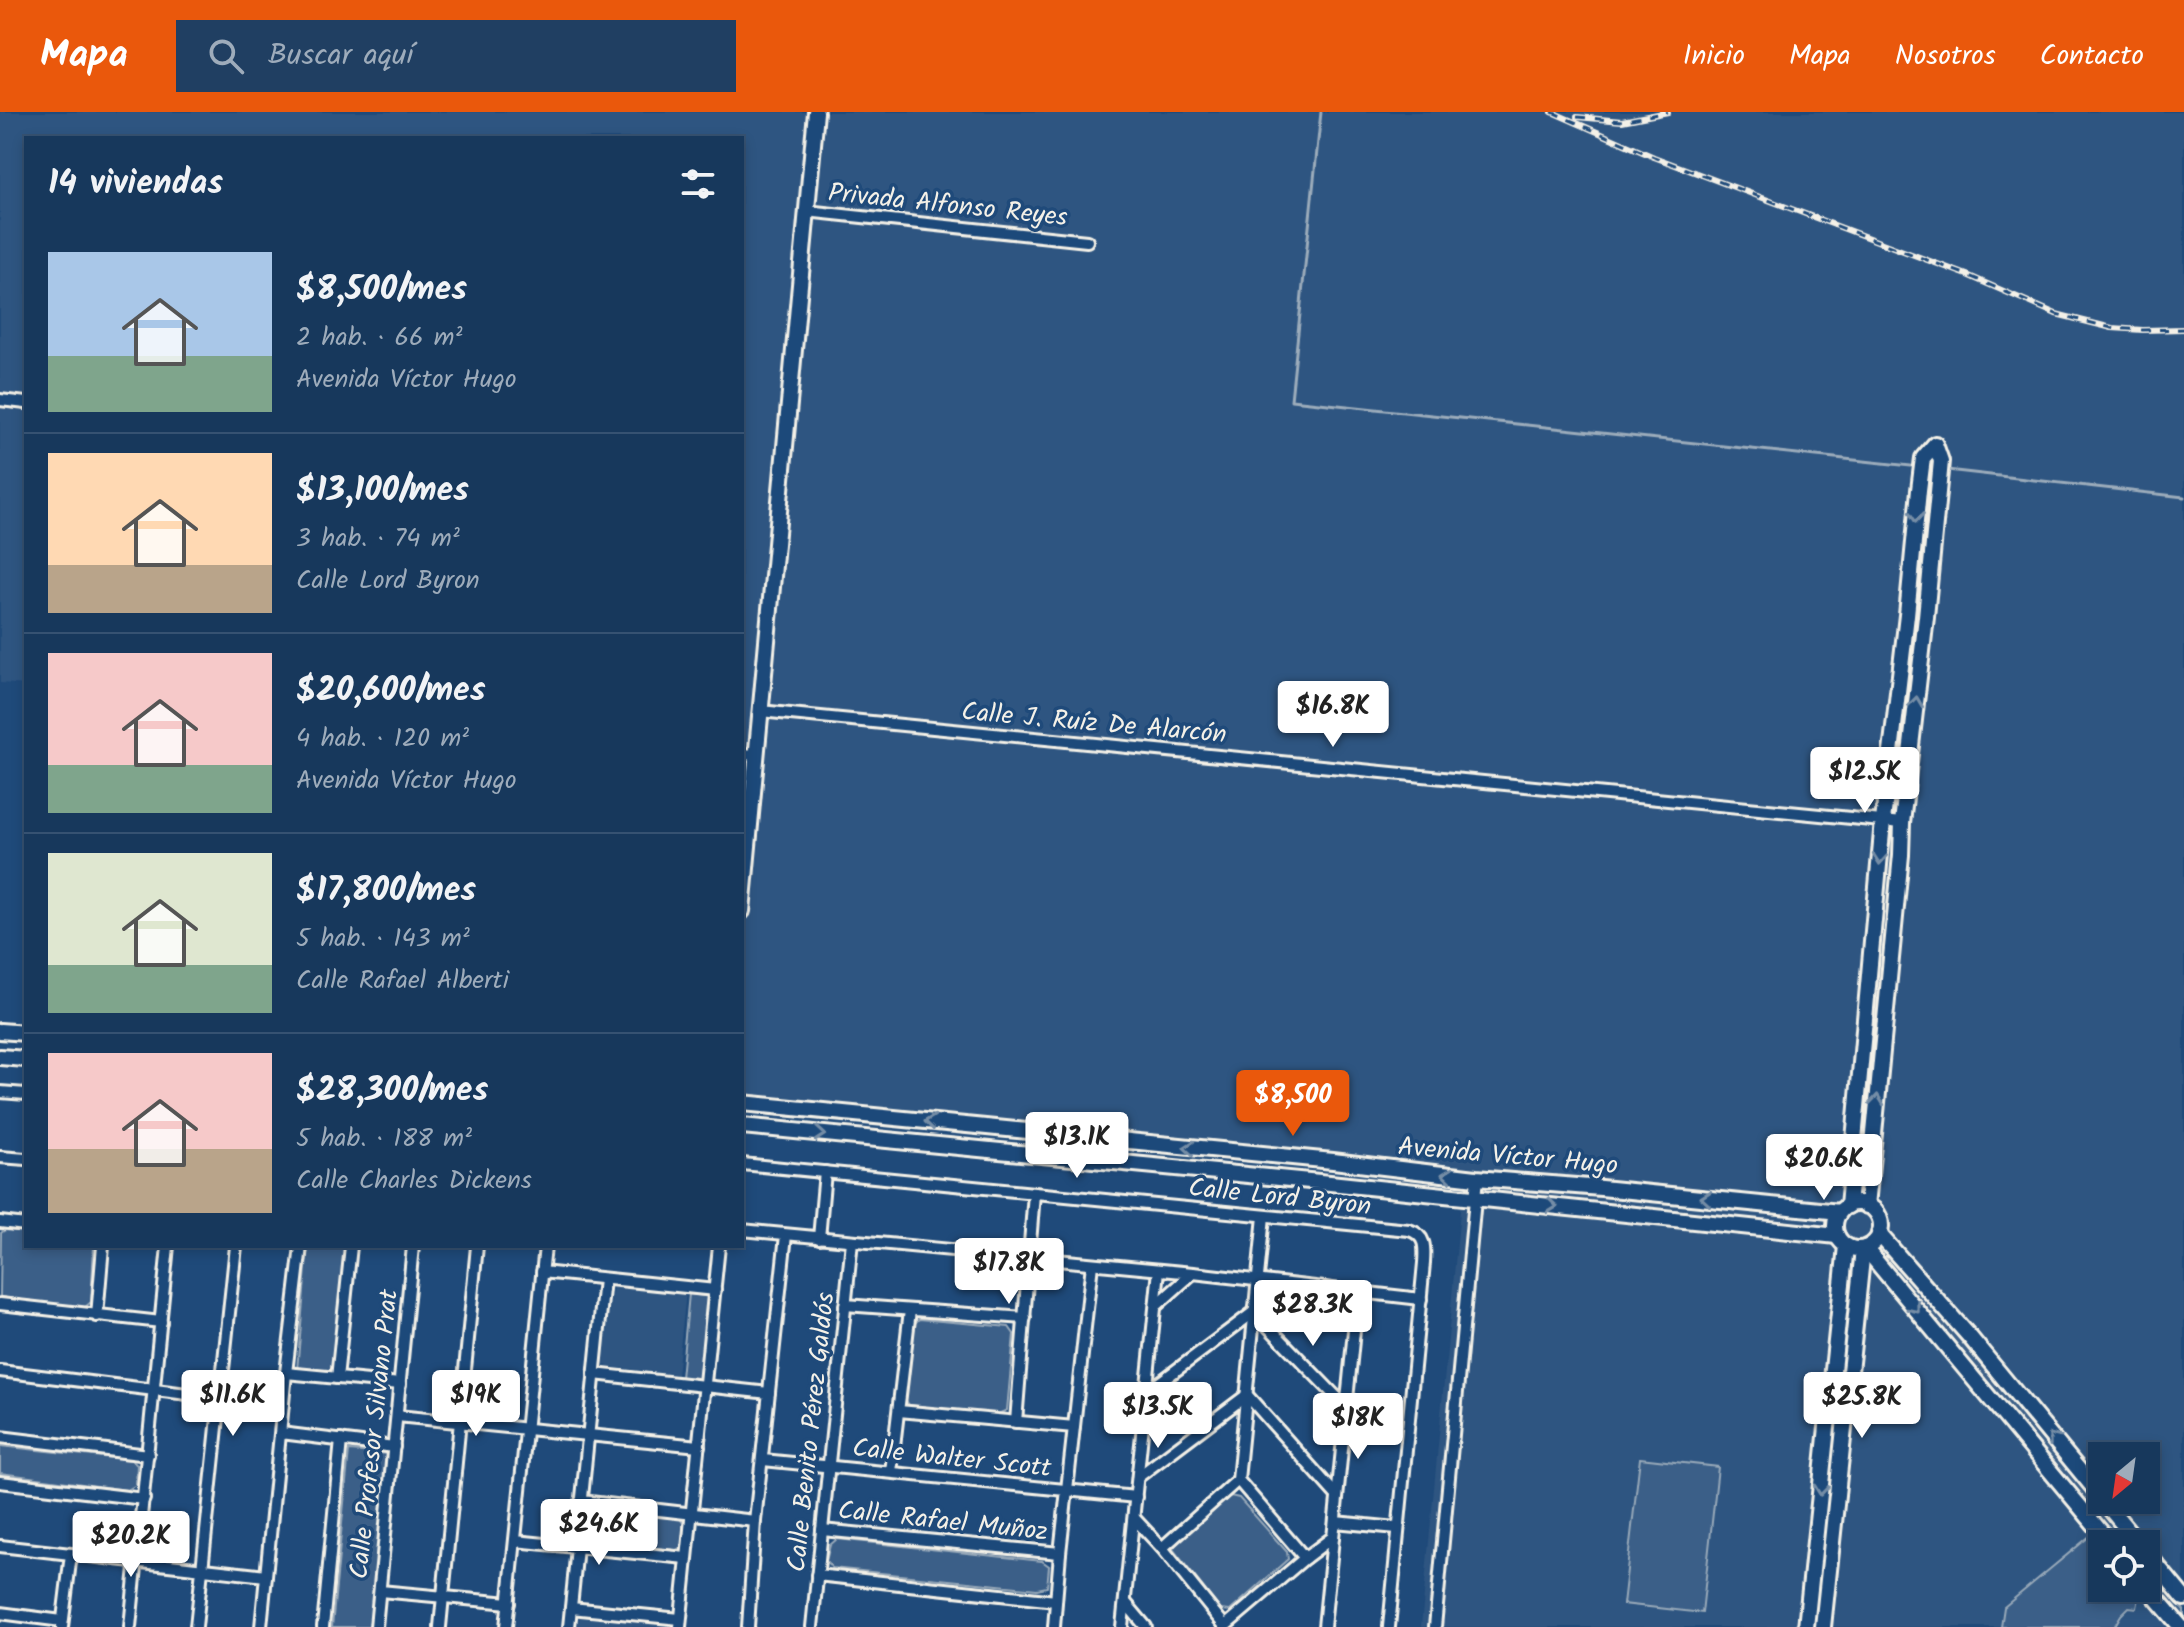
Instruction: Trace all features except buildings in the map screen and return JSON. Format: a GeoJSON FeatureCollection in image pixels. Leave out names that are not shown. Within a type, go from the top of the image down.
{"type":"FeatureCollection","features":[{"type":"Feature","properties":{"kind":"street"},"geometry":{"type":"LineString","coordinates":[[744,866],[749,755],[760,711],[816,112]]}},
{"type":"Feature","properties":{"kind":"street","name":"Privada Alfonso Reyes"},"geometry":{"type":"LineString","coordinates":[[806,211],[1087,241]]}},
{"type":"Feature","properties":{"kind":"street"},"geometry":{"type":"LineString","coordinates":[[0,400],[24,403]]}},
{"type":"Feature","properties":{"kind":"street"},"geometry":{"type":"LineString","coordinates":[[1806,1627],[1841,1241],[1835,1224],[1844,1209],[1923,458],[1935,444],[1941,461],[1902,823],[1867,1206]]}},
{"type":"Feature","properties":{"kind":"street"},"geometry":{"type":"LineString","coordinates":[[1919,490],[1937,492]]}},
{"type":"Feature","properties":{"kind":"street","name":"Calle J. Ruíz De Alarcón"},"geometry":{"type":"LineString","coordinates":[[760,711],[1902,823]]}},
{"type":"Feature","properties":{"kind":"street"},"geometry":{"type":"LineString","coordinates":[[0,1031],[24,1033]]}},
{"type":"Feature","properties":{"kind":"street"},"geometry":{"type":"LineString","coordinates":[[0,1057],[24,1059]]}},
{"type":"Feature","properties":{"kind":"street"},"geometry":{"type":"LineString","coordinates":[[0,1092],[24,1094]]}},
{"type":"Feature","properties":{"kind":"street","name":"Avenida Víctor Hugo"},"geometry":{"type":"LineString","coordinates":[[744,1103],[1477,1178],[1844,1209]]}},
{"type":"Feature","properties":{"kind":"street","name":"Avenida Víctor Hugo"},"geometry":{"type":"LineString","coordinates":[[744,1126],[1600,1211],[1841,1241]]}},
{"type":"Feature","properties":{"kind":"street"},"geometry":{"type":"LineString","coordinates":[[0,1157],[24,1159]]}},
{"type":"Feature","properties":{"kind":"street","name":"Calle Lord Byron"},"geometry":{"type":"LineString","coordinates":[[744,1164],[1264,1216],[1420,1235],[1425,1245],[1421,1299],[1389,1627]]}},
{"type":"Feature","properties":{"kind":"street"},"geometry":{"type":"LineString","coordinates":[[819,1238],[825,1172]]}},
{"type":"Feature","properties":{"kind":"street"},"geometry":{"type":"LineString","coordinates":[[1435,1627],[1477,1178]]}},
{"type":"Feature","properties":{"kind":"street"},"geometry":{"type":"LineString","coordinates":[[1600,1211],[1601,1188]]}},
{"type":"Feature","properties":{"kind":"street"},"geometry":{"type":"LineString","coordinates":[[1016,1422],[1034,1193]]}},
{"type":"Feature","properties":{"kind":"street"},"geometry":{"type":"LineString","coordinates":[[1841,1241],[1857,1249],[1864,1248],[1872,1245],[1879,1234],[1876,1213],[1867,1206],[1860,1204],[1844,1209]]}},
{"type":"Feature","properties":{"kind":"street"},"geometry":{"type":"LineString","coordinates":[[1162,1548],[1238,1480],[1264,1216]]}},
{"type":"Feature","properties":{"kind":"street"},"geometry":{"type":"LineString","coordinates":[[0,1222],[24,1225]]}},
{"type":"Feature","properties":{"kind":"street"},"geometry":{"type":"LineString","coordinates":[[744,1230],[1193,1273],[1421,1299]]}},
{"type":"Feature","properties":{"kind":"street"},"geometry":{"type":"LineString","coordinates":[[1879,1234],[1978,1346],[2088,1481]]}},
{"type":"Feature","properties":{"kind":"street"},"geometry":{"type":"LineString","coordinates":[[748,1627],[755,1521],[786,1235]]}},
{"type":"Feature","properties":{"kind":"street","name":"Calle Benito Pérez Galdós"},"geometry":{"type":"LineString","coordinates":[[812,1627],[852,1241]]}},
{"type":"Feature","properties":{"kind":"street"},"geometry":{"type":"LineString","coordinates":[[97,1316],[103,1248]]}},
{"type":"Feature","properties":{"kind":"street"},"geometry":{"type":"LineString","coordinates":[[130,1627],[168,1248]]}},
{"type":"Feature","properties":{"kind":"street"},"geometry":{"type":"LineString","coordinates":[[196,1627],[236,1248]]}},
{"type":"Feature","properties":{"kind":"street"},"geometry":{"type":"LineString","coordinates":[[261,1627],[301,1248]]}},
{"type":"Feature","properties":{"kind":"street"},"geometry":{"type":"LineString","coordinates":[[337,1378],[351,1248]]}},
{"type":"Feature","properties":{"kind":"street","name":"Calle Profesor Silvano Prat"},"geometry":{"type":"LineString","coordinates":[[376,1627],[413,1248]]}},
{"type":"Feature","properties":{"kind":"street"},"geometry":{"type":"LineString","coordinates":[[440,1627],[477,1248]]}},
{"type":"Feature","properties":{"kind":"street"},"geometry":{"type":"LineString","coordinates":[[506,1627],[545,1248]]}},
{"type":"Feature","properties":{"kind":"street"},"geometry":{"type":"LineString","coordinates":[[571,1608],[680,1623],[719,1248]]}},
{"type":"Feature","properties":{"kind":"street"},"geometry":{"type":"LineString","coordinates":[[1864,1248],[2099,1530]]}},
{"type":"Feature","properties":{"kind":"street"},"geometry":{"type":"LineString","coordinates":[[1823,1627],[1864,1248]]}},
{"type":"Feature","properties":{"kind":"street"},"geometry":{"type":"LineString","coordinates":[[1054,1627],[1092,1264]]}},
{"type":"Feature","properties":{"kind":"street"},"geometry":{"type":"LineString","coordinates":[[1122,1627],[1159,1270]]}},
{"type":"Feature","properties":{"kind":"street"},"geometry":{"type":"LineString","coordinates":[[542,1272],[715,1290]]}},
{"type":"Feature","properties":{"kind":"street"},"geometry":{"type":"LineString","coordinates":[[1156,1306],[1193,1273]]}},
{"type":"Feature","properties":{"kind":"street"},"geometry":{"type":"LineString","coordinates":[[569,1627],[604,1279]]}},
{"type":"Feature","properties":{"kind":"street"},"geometry":{"type":"LineString","coordinates":[[1325,1288],[1355,1327]]}},
{"type":"Feature","properties":{"kind":"street"},"geometry":{"type":"LineString","coordinates":[[1323,1626],[1358,1291]]}},
{"type":"Feature","properties":{"kind":"street"},"geometry":{"type":"LineString","coordinates":[[0,1304],[161,1322]]}},
{"type":"Feature","properties":{"kind":"street"},"geometry":{"type":"LineString","coordinates":[[845,1305],[1025,1318]]}},
{"type":"Feature","properties":{"kind":"street"},"geometry":{"type":"LineString","coordinates":[[891,1472],[910,1310]]}},
{"type":"Feature","properties":{"kind":"street"},"geometry":{"type":"LineString","coordinates":[[1147,1392],[1254,1312]]}},
{"type":"Feature","properties":{"kind":"street"},"geometry":{"type":"LineString","coordinates":[[1254,1312],[1346,1407]]}},
{"type":"Feature","properties":{"kind":"street"},"geometry":{"type":"LineString","coordinates":[[0,1371],[283,1403]]}},
{"type":"Feature","properties":{"kind":"street"},"geometry":{"type":"LineString","coordinates":[[286,1373],[400,1384]]}},
{"type":"Feature","properties":{"kind":"street"},"geometry":{"type":"LineString","coordinates":[[594,1374],[769,1393]]}},
{"type":"Feature","properties":{"kind":"street"},"geometry":{"type":"LineString","coordinates":[[1138,1477],[1247,1395]]}},
{"type":"Feature","properties":{"kind":"street"},"geometry":{"type":"LineString","coordinates":[[1247,1395],[1337,1496]]}},
{"type":"Feature","properties":{"kind":"street"},"geometry":{"type":"LineString","coordinates":[[899,1411],[1074,1427]]}},
{"type":"Feature","properties":{"kind":"street"},"geometry":{"type":"LineString","coordinates":[[397,1416],[699,1446]]}},
{"type":"Feature","properties":{"kind":"street"},"geometry":{"type":"LineString","coordinates":[[281,1433],[394,1447]]}},
{"type":"Feature","properties":{"kind":"street"},"geometry":{"type":"LineString","coordinates":[[0,1437],[148,1455]]}},
{"type":"Feature","properties":{"kind":"street"},"geometry":{"type":"LineString","coordinates":[[323,1627],[341,1440]]}},
{"type":"Feature","properties":{"kind":"street","name":"Calle Walter Scott"},"geometry":{"type":"LineString","coordinates":[[763,1460],[1136,1497]]}},
{"type":"Feature","properties":{"kind":"street"},"geometry":{"type":"LineString","coordinates":[[1238,1480],[1305,1558]]}},
{"type":"Feature","properties":{"kind":"street"},"geometry":{"type":"LineString","coordinates":[[0,1482],[144,1499]]}},
{"type":"Feature","properties":{"kind":"street"},"geometry":{"type":"LineString","coordinates":[[581,1501],[755,1521]]}},
{"type":"Feature","properties":{"kind":"street"},"geometry":{"type":"LineString","coordinates":[[2115,1514],[2128,1530]]}},
{"type":"Feature","properties":{"kind":"street"},"geometry":{"type":"LineString","coordinates":[[1134,1518],[1224,1626],[1333,1537]]}},
{"type":"Feature","properties":{"kind":"street"},"geometry":{"type":"LineString","coordinates":[[1335,1522],[1397,1528]]}},
{"type":"Feature","properties":{"kind":"street","name":"Calle Rafael Muñoz"},"geometry":{"type":"LineString","coordinates":[[822,1530],[1060,1553]]}},
{"type":"Feature","properties":{"kind":"street"},"geometry":{"type":"LineString","coordinates":[[515,1541],[686,1558]]}},
{"type":"Feature","properties":{"kind":"street"},"geometry":{"type":"LineString","coordinates":[[0,1546],[266,1576]]}},
{"type":"Feature","properties":{"kind":"street"},"geometry":{"type":"LineString","coordinates":[[0,1613],[62,1624],[71,1554]]}},
{"type":"Feature","properties":{"kind":"street"},"geometry":{"type":"LineString","coordinates":[[2160,1569],[2184,1598]]}},
{"type":"Feature","properties":{"kind":"street"},"geometry":{"type":"LineString","coordinates":[[817,1575],[1056,1601]]}},
{"type":"Feature","properties":{"kind":"street"},"geometry":{"type":"LineString","coordinates":[[380,1591],[509,1603]]}},
{"type":"Feature","properties":{"kind":"street"},"geometry":{"type":"LineString","coordinates":[[1125,1602],[1146,1627]]}},
{"type":"Feature","properties":{"kind":"street"},"geometry":{"type":"LineString","coordinates":[[2160,1602],[2180,1626]]}},
{"type":"Feature","properties":{"kind":"shaded area"},"geometry":{"type":"Polygon","coordinates":[[[0,112],[2184,112],[2184,1627],[1421,1627],[1464,1168],[744,1103],[744,136],[24,136],[24,685],[0,683],[0,112]]]}},
{"type":"Feature","properties":{"kind":"shaded area"},"geometry":{"type":"Polygon","coordinates":[[[5,1230],[24,1232],[24,1248],[94,1248],[91,1302],[84,1308],[0,1297],[1,1233],[5,1230]]]}},
{"type":"Feature","properties":{"kind":"shaded area"},"geometry":{"type":"Polygon","coordinates":[[[308,1248],[347,1248],[335,1374],[297,1370],[308,1248]]]}},
{"type":"Feature","properties":{"kind":"shaded area"},"geometry":{"type":"Polygon","coordinates":[[[1884,1248],[2088,1494],[2088,1503],[1880,1253],[1884,1248]]]}},
{"type":"Feature","properties":{"kind":"shaded area"},"geometry":{"type":"Polygon","coordinates":[[[613,1285],[686,1292],[677,1375],[604,1364],[613,1285]]]}},
{"type":"Feature","properties":{"kind":"shaded area"},"geometry":{"type":"Polygon","coordinates":[[[689,1294],[711,1297],[703,1380],[681,1378],[689,1294]]]}},
{"type":"Feature","properties":{"kind":"shaded area"},"geometry":{"type":"Polygon","coordinates":[[[919,1319],[1009,1327],[1014,1334],[1007,1410],[996,1415],[909,1405],[905,1399],[915,1323],[919,1319]]]}},
{"type":"Feature","properties":{"kind":"shaded area"},"geometry":{"type":"Polygon","coordinates":[[[0,1446],[131,1460],[137,1465],[136,1485],[127,1490],[0,1473],[0,1446]]]}},
{"type":"Feature","properties":{"kind":"shaded area"},"geometry":{"type":"Polygon","coordinates":[[[349,1451],[389,1454],[371,1627],[332,1627],[349,1451]]]}},
{"type":"Feature","properties":{"kind":"shaded area"},"geometry":{"type":"Polygon","coordinates":[[[1640,1458],[1718,1467],[1702,1613],[1623,1604],[1640,1458]]]}},
{"type":"Feature","properties":{"kind":"shaded area"},"geometry":{"type":"Polygon","coordinates":[[[1230,1496],[1239,1498],[1287,1552],[1288,1559],[1230,1611],[1221,1610],[1173,1549],[1230,1496]]]}},
{"type":"Feature","properties":{"kind":"shaded area"},"geometry":{"type":"Polygon","coordinates":[[[599,1509],[679,1517],[683,1523],[683,1546],[676,1550],[590,1543],[588,1536],[592,1513],[599,1509]]]}},
{"type":"Feature","properties":{"kind":"shaded area"},"geometry":{"type":"Polygon","coordinates":[[[2097,1514],[2104,1514],[2117,1530],[2110,1530],[2097,1514]]]}},
{"type":"Feature","properties":{"kind":"shaded area"},"geometry":{"type":"Polygon","coordinates":[[[2088,1538],[2088,1602],[2138,1602],[2137,1608],[2129,1607],[2121,1615],[2114,1627],[2001,1627],[2004,1607],[2088,1538]]]}},
{"type":"Feature","properties":{"kind":"shaded area"},"geometry":{"type":"Polygon","coordinates":[[[837,1539],[1042,1561],[1049,1566],[1047,1587],[1037,1589],[832,1568],[826,1561],[830,1545],[837,1539]]]}},
{"type":"Feature","properties":{"kind":"shaded area"},"geometry":{"type":"Polygon","coordinates":[[[2160,1581],[2184,1610],[2184,1618],[2160,1590],[2160,1581]]]}},
{"type":"Feature","properties":{"kind":"shaded area"},"geometry":{"type":"Polygon","coordinates":[[[579,1617],[672,1626],[672,1627],[578,1627],[579,1617]]]}},
{"type":"Feature","properties":{"kind":"waterway"},"geometry":{"type":"LineString","coordinates":[[1321,112],[1291,400],[1911,466]]}},
{"type":"Feature","properties":{"kind":"waterway"},"geometry":{"type":"LineString","coordinates":[[1947,470],[2184,497]]}},
{"type":"Feature","properties":{"kind":"railway"},"geometry":{"type":"LineString","coordinates":[[1552,112],[1654,157],[1967,275],[2056,314],[2112,328],[2184,329]]}},
{"type":"Feature","properties":{"kind":"railway"},"geometry":{"type":"LineString","coordinates":[[1577,117],[1622,121],[1668,112]]}}]}
